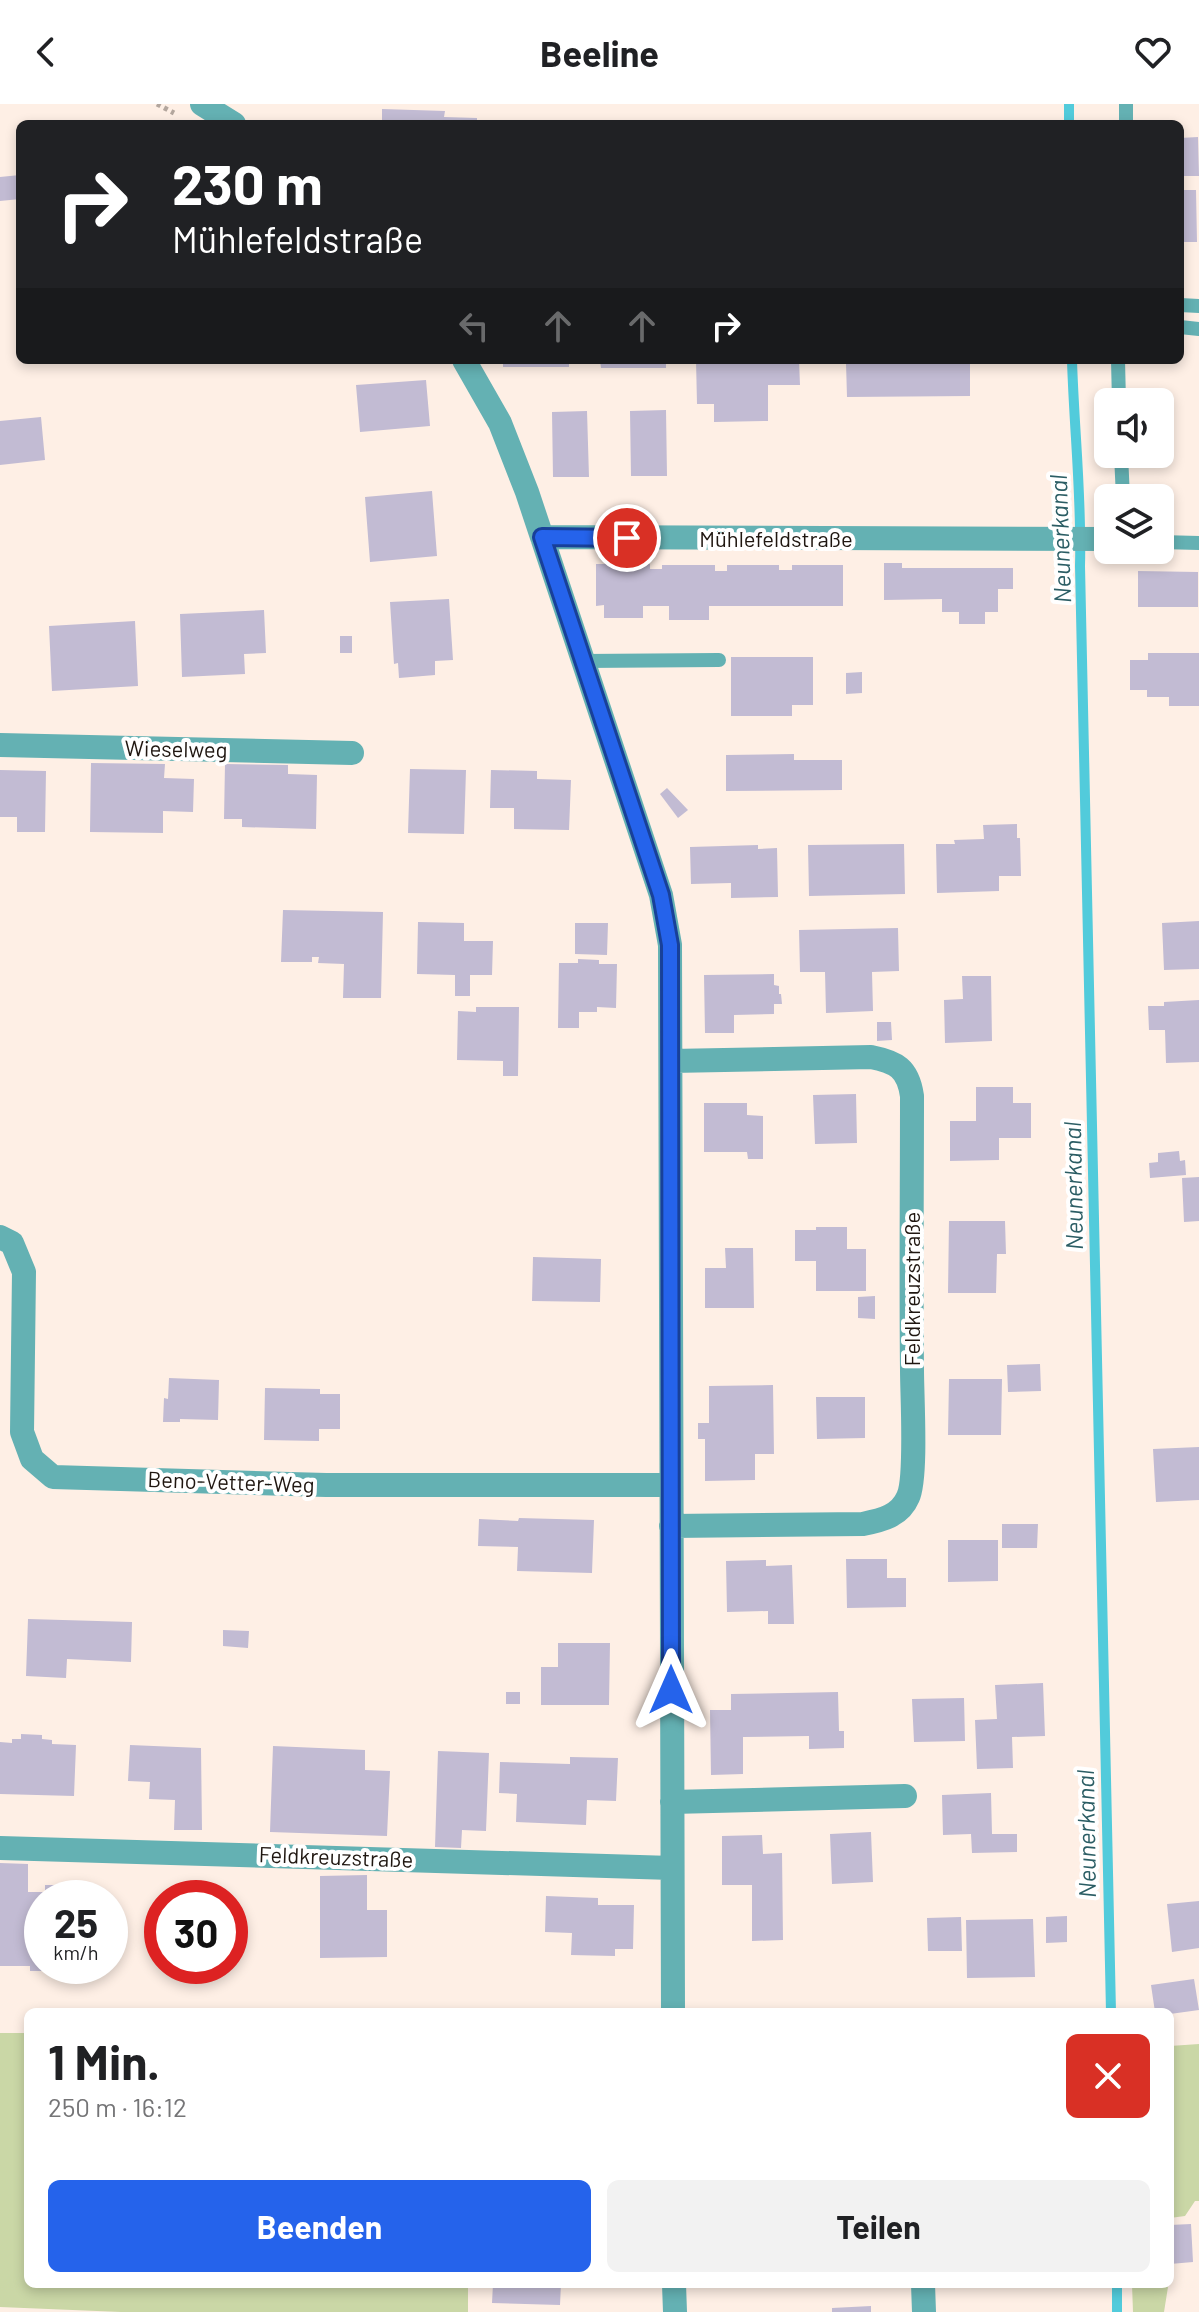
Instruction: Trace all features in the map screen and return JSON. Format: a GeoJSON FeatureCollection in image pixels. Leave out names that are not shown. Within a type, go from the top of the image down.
{"type":"FeatureCollection","features":[{"type":"Feature","properties":{"kind":"street"},"geometry":{"type":"LineString","coordinates":[[202,104],[237,117]]}},
{"type":"Feature","properties":{"kind":"street"},"geometry":{"type":"LineString","coordinates":[[466,364],[511,448],[664,910],[670,945],[673,2008]]}},
{"type":"Feature","properties":{"kind":"street","name":"Mühlefeldstraße"},"geometry":{"type":"LineString","coordinates":[[542,537],[1094,539]]}},
{"type":"Feature","properties":{"kind":"street","name":"Wieselweg"},"geometry":{"type":"LineString","coordinates":[[0,745],[352,753]]}},
{"type":"Feature","properties":{"kind":"street","name":"Feldkreuzstraße"},"geometry":{"type":"LineString","coordinates":[[671,1061],[871,1057],[891,1061],[903,1071],[910,1082],[912,1096],[913,1386],[912,1474],[909,1496],[898,1512],[863,1524],[671,1526]]}},
{"type":"Feature","properties":{"kind":"street","name":"Beno-Vetter-Weg"},"geometry":{"type":"LineString","coordinates":[[0,1237],[12,1243],[24,1272],[22,1432],[32,1459],[53,1477],[326,1485],[671,1485]]}},
{"type":"Feature","properties":{"kind":"street"},"geometry":{"type":"LineString","coordinates":[[672,1802],[905,1796]]}},
{"type":"Feature","properties":{"kind":"street","name":"Feldkreuzstraße"},"geometry":{"type":"LineString","coordinates":[[0,1848],[672,1868]]}},
{"type":"Feature","properties":{"kind":"street"},"geometry":{"type":"LineString","coordinates":[[674,2288],[675,2312]]}},
{"type":"Feature","properties":{"kind":"street"},"geometry":{"type":"LineString","coordinates":[[923,2288],[924,2312]]}},
{"type":"Feature","properties":{"kind":"lane"},"geometry":{"type":"LineString","coordinates":[[1118,364],[1119,388]]}},
{"type":"Feature","properties":{"kind":"lane"},"geometry":{"type":"LineString","coordinates":[[1174,542],[1199,543]]}},
{"type":"Feature","properties":{"kind":"lane"},"geometry":{"type":"LineString","coordinates":[[583,661],[719,660]]}},
{"type":"Feature","properties":{"kind":"green space"},"geometry":{"type":"Polygon","coordinates":[[[0,2033],[24,2033],[24,2288],[468,2288],[468,2312],[121,2312],[0,2307],[0,2033]]]}},
{"type":"Feature","properties":{"kind":"green space"},"geometry":{"type":"Polygon","coordinates":[[[1199,2044],[1199,2201],[1195,2201],[1185,2216],[1174,2217],[1174,2046],[1199,2044]]]}},
{"type":"Feature","properties":{"kind":"green space"},"geometry":{"type":"Polygon","coordinates":[[[1132,2288],[1168,2288],[1164,2312],[1133,2312],[1132,2288]]]}},
{"type":"Feature","properties":{"kind":"building"},"geometry":{"type":"Polygon","coordinates":[[[382,109],[445,111],[444,117],[477,118],[477,120],[382,120],[382,109]]]}},
{"type":"Feature","properties":{"kind":"building"},"geometry":{"type":"Polygon","coordinates":[[[1198,137],[1199,176],[1184,176],[1184,138],[1198,137]]]}},
{"type":"Feature","properties":{"kind":"building"},"geometry":{"type":"Polygon","coordinates":[[[16,175],[16,199],[0,201],[0,177],[16,175]]]}},
{"type":"Feature","properties":{"kind":"building"},"geometry":{"type":"Polygon","coordinates":[[[1184,190],[1196,190],[1197,242],[1184,242],[1184,190]]]}},
{"type":"Feature","properties":{"kind":"building"},"geometry":{"type":"Polygon","coordinates":[[[503,364],[569,364],[569,367],[503,367],[503,364]]]}},
{"type":"Feature","properties":{"kind":"building"},"geometry":{"type":"Polygon","coordinates":[[[600,364],[666,364],[666,368],[601,368],[600,364]]]}},
{"type":"Feature","properties":{"kind":"building"},"geometry":{"type":"Polygon","coordinates":[[[696,364],[799,364],[800,385],[768,385],[768,421],[714,422],[714,404],[697,404],[696,364]]]}},
{"type":"Feature","properties":{"kind":"building"},"geometry":{"type":"Polygon","coordinates":[[[846,364],[970,364],[970,396],[847,397],[846,364]]]}},
{"type":"Feature","properties":{"kind":"building"},"geometry":{"type":"Polygon","coordinates":[[[426,380],[430,426],[360,432],[356,385],[426,380]]]}},
{"type":"Feature","properties":{"kind":"building"},"geometry":{"type":"Polygon","coordinates":[[[666,410],[667,476],[631,476],[630,411],[666,410]]]}},
{"type":"Feature","properties":{"kind":"building"},"geometry":{"type":"Polygon","coordinates":[[[587,411],[589,477],[553,477],[552,412],[587,411]]]}},
{"type":"Feature","properties":{"kind":"building"},"geometry":{"type":"Polygon","coordinates":[[[41,417],[45,460],[0,465],[0,421],[41,417]]]}},
{"type":"Feature","properties":{"kind":"building"},"geometry":{"type":"Polygon","coordinates":[[[432,491],[437,556],[370,562],[365,497],[432,491]]]}},
{"type":"Feature","properties":{"kind":"building"},"geometry":{"type":"Polygon","coordinates":[[[884,563],[902,563],[902,568],[1013,568],[1013,589],[998,589],[998,612],[985,612],[985,624],[959,624],[959,612],[942,612],[942,599],[884,600],[884,563]]]}},
{"type":"Feature","properties":{"kind":"building"},"geometry":{"type":"Polygon","coordinates":[[[596,564],[650,564],[650,569],[662,569],[662,565],[715,565],[715,571],[727,571],[727,565],[779,565],[779,570],[792,570],[792,565],[843,565],[843,606],[709,606],[709,620],[669,620],[669,606],[643,606],[643,618],[604,618],[604,605],[596,606],[596,564]]]}},
{"type":"Feature","properties":{"kind":"building"},"geometry":{"type":"Polygon","coordinates":[[[1138,571],[1198,572],[1198,607],[1138,607],[1138,571]]]}},
{"type":"Feature","properties":{"kind":"building"},"geometry":{"type":"Polygon","coordinates":[[[449,599],[453,660],[435,661],[435,675],[399,678],[398,663],[394,664],[390,602],[449,599]]]}},
{"type":"Feature","properties":{"kind":"building"},"geometry":{"type":"Polygon","coordinates":[[[264,610],[266,653],[244,654],[245,674],[182,677],[180,614],[264,610]]]}},
{"type":"Feature","properties":{"kind":"building"},"geometry":{"type":"Polygon","coordinates":[[[135,621],[138,686],[52,691],[49,626],[135,621]]]}},
{"type":"Feature","properties":{"kind":"building"},"geometry":{"type":"Polygon","coordinates":[[[340,636],[352,636],[352,653],[340,653],[340,636]]]}},
{"type":"Feature","properties":{"kind":"building"},"geometry":{"type":"Polygon","coordinates":[[[1148,653],[1199,653],[1199,706],[1169,706],[1169,697],[1147,697],[1147,690],[1130,690],[1130,660],[1148,660],[1148,653]]]}},
{"type":"Feature","properties":{"kind":"building"},"geometry":{"type":"Polygon","coordinates":[[[731,657],[813,657],[813,705],[792,705],[792,716],[731,716],[731,657]]]}},
{"type":"Feature","properties":{"kind":"building"},"geometry":{"type":"Polygon","coordinates":[[[862,672],[862,693],[846,694],[846,673],[862,672]]]}},
{"type":"Feature","properties":{"kind":"building"},"geometry":{"type":"Polygon","coordinates":[[[794,754],[794,760],[842,760],[842,790],[726,791],[726,755],[794,754]]]}},
{"type":"Feature","properties":{"kind":"building"},"geometry":{"type":"Polygon","coordinates":[[[91,763],[165,764],[164,778],[194,779],[193,812],[163,811],[163,833],[90,832],[91,763]]]}},
{"type":"Feature","properties":{"kind":"building"},"geometry":{"type":"Polygon","coordinates":[[[225,764],[288,765],[288,774],[317,775],[316,829],[242,827],[242,819],[224,819],[225,764]]]}},
{"type":"Feature","properties":{"kind":"building"},"geometry":{"type":"Polygon","coordinates":[[[410,769],[466,770],[464,834],[408,833],[410,769]]]}},
{"type":"Feature","properties":{"kind":"building"},"geometry":{"type":"Polygon","coordinates":[[[0,770],[46,771],[45,832],[17,832],[17,817],[0,817],[0,770]]]}},
{"type":"Feature","properties":{"kind":"building"},"geometry":{"type":"Polygon","coordinates":[[[491,770],[537,771],[537,779],[571,780],[569,830],[514,829],[514,808],[490,808],[491,770]]]}},
{"type":"Feature","properties":{"kind":"building"},"geometry":{"type":"Polygon","coordinates":[[[667,788],[688,810],[678,818],[660,794],[667,788]]]}},
{"type":"Feature","properties":{"kind":"building"},"geometry":{"type":"Polygon","coordinates":[[[1017,824],[1021,876],[999,876],[999,891],[937,893],[936,844],[984,839],[983,825],[1017,824]]]}},
{"type":"Feature","properties":{"kind":"building"},"geometry":{"type":"Polygon","coordinates":[[[904,844],[905,894],[809,896],[808,845],[904,844]]]}},
{"type":"Feature","properties":{"kind":"building"},"geometry":{"type":"Polygon","coordinates":[[[758,845],[758,849],[777,848],[778,897],[731,898],[731,883],[691,884],[690,847],[758,845]]]}},
{"type":"Feature","properties":{"kind":"building"},"geometry":{"type":"Polygon","coordinates":[[[283,910],[383,912],[381,998],[343,998],[344,964],[318,963],[319,957],[312,957],[312,962],[281,962],[283,910]]]}},
{"type":"Feature","properties":{"kind":"building"},"geometry":{"type":"Polygon","coordinates":[[[1199,921],[1199,969],[1164,970],[1162,923],[1199,921]]]}},
{"type":"Feature","properties":{"kind":"building"},"geometry":{"type":"Polygon","coordinates":[[[418,922],[464,923],[464,941],[493,941],[492,975],[470,975],[470,996],[455,996],[455,975],[417,974],[418,922]]]}},
{"type":"Feature","properties":{"kind":"building"},"geometry":{"type":"Polygon","coordinates":[[[575,923],[608,923],[607,955],[575,954],[575,923]]]}},
{"type":"Feature","properties":{"kind":"building"},"geometry":{"type":"Polygon","coordinates":[[[898,928],[899,971],[872,972],[873,1011],[826,1013],[825,972],[800,972],[799,930],[898,928]]]}},
{"type":"Feature","properties":{"kind":"building"},"geometry":{"type":"Polygon","coordinates":[[[578,959],[617,964],[616,1008],[597,1007],[597,1012],[579,1012],[579,1028],[558,1028],[559,963],[578,963],[578,959]]]}},
{"type":"Feature","properties":{"kind":"building"},"geometry":{"type":"Polygon","coordinates":[[[774,974],[774,985],[779,986],[782,1004],[774,1004],[774,1014],[734,1015],[734,1033],[705,1033],[704,975],[774,974]]]}},
{"type":"Feature","properties":{"kind":"building"},"geometry":{"type":"Polygon","coordinates":[[[962,976],[991,976],[992,1041],[945,1043],[944,1000],[963,999],[962,976]]]}},
{"type":"Feature","properties":{"kind":"building"},"geometry":{"type":"Polygon","coordinates":[[[1199,1000],[1199,1062],[1166,1063],[1165,1030],[1149,1030],[1148,1006],[1199,1000]]]}},
{"type":"Feature","properties":{"kind":"building"},"geometry":{"type":"Polygon","coordinates":[[[476,1007],[519,1007],[518,1076],[503,1076],[503,1061],[457,1060],[458,1011],[476,1012],[476,1007]]]}},
{"type":"Feature","properties":{"kind":"building"},"geometry":{"type":"Polygon","coordinates":[[[877,1022],[891,1022],[892,1040],[877,1041],[877,1022]]]}},
{"type":"Feature","properties":{"kind":"building"},"geometry":{"type":"Polygon","coordinates":[[[976,1087],[1013,1087],[1013,1103],[1031,1103],[1031,1138],[999,1138],[999,1160],[950,1161],[950,1121],[976,1121],[976,1087]]]}},
{"type":"Feature","properties":{"kind":"building"},"geometry":{"type":"Polygon","coordinates":[[[856,1094],[857,1143],[815,1144],[813,1095],[856,1094]]]}},
{"type":"Feature","properties":{"kind":"building"},"geometry":{"type":"Polygon","coordinates":[[[704,1103],[747,1103],[747,1115],[763,1116],[763,1159],[748,1159],[747,1152],[704,1152],[704,1103]]]}},
{"type":"Feature","properties":{"kind":"building"},"geometry":{"type":"Polygon","coordinates":[[[1179,1151],[1180,1161],[1185,1160],[1186,1175],[1150,1178],[1149,1163],[1158,1162],[1158,1153],[1179,1151]]]}},
{"type":"Feature","properties":{"kind":"building"},"geometry":{"type":"Polygon","coordinates":[[[1199,1177],[1199,1221],[1184,1222],[1182,1178],[1199,1177]]]}},
{"type":"Feature","properties":{"kind":"building"},"geometry":{"type":"Polygon","coordinates":[[[949,1221],[1005,1221],[1006,1254],[997,1254],[996,1293],[948,1293],[949,1221]]]}},
{"type":"Feature","properties":{"kind":"building"},"geometry":{"type":"Polygon","coordinates":[[[816,1227],[847,1227],[847,1249],[866,1249],[866,1291],[816,1291],[816,1261],[795,1261],[795,1230],[816,1230],[816,1227]]]}},
{"type":"Feature","properties":{"kind":"building"},"geometry":{"type":"Polygon","coordinates":[[[725,1248],[753,1248],[754,1308],[705,1308],[705,1268],[726,1268],[725,1248]]]}},
{"type":"Feature","properties":{"kind":"building"},"geometry":{"type":"Polygon","coordinates":[[[533,1257],[601,1259],[600,1302],[532,1301],[533,1257]]]}},
{"type":"Feature","properties":{"kind":"building"},"geometry":{"type":"Polygon","coordinates":[[[875,1296],[875,1319],[858,1318],[858,1297],[875,1296]]]}},
{"type":"Feature","properties":{"kind":"building"},"geometry":{"type":"Polygon","coordinates":[[[1040,1364],[1041,1391],[1008,1392],[1007,1365],[1040,1364]]]}},
{"type":"Feature","properties":{"kind":"building"},"geometry":{"type":"Polygon","coordinates":[[[169,1378],[219,1380],[218,1420],[163,1422],[169,1378]]]}},
{"type":"Feature","properties":{"kind":"building"},"geometry":{"type":"Polygon","coordinates":[[[949,1379],[1002,1379],[1001,1435],[948,1435],[949,1379]]]}},
{"type":"Feature","properties":{"kind":"building"},"geometry":{"type":"Polygon","coordinates":[[[773,1385],[774,1454],[755,1454],[755,1480],[705,1481],[705,1439],[698,1439],[698,1423],[709,1423],[709,1386],[773,1385]]]}},
{"type":"Feature","properties":{"kind":"building"},"geometry":{"type":"Polygon","coordinates":[[[265,1388],[320,1389],[320,1394],[340,1394],[340,1429],[319,1429],[319,1441],[264,1440],[265,1388]]]}},
{"type":"Feature","properties":{"kind":"building"},"geometry":{"type":"Polygon","coordinates":[[[816,1397],[865,1397],[865,1438],[817,1439],[816,1397]]]}},
{"type":"Feature","properties":{"kind":"building"},"geometry":{"type":"Polygon","coordinates":[[[1199,1447],[1199,1500],[1156,1502],[1153,1449],[1199,1447]]]}},
{"type":"Feature","properties":{"kind":"building"},"geometry":{"type":"Polygon","coordinates":[[[519,1518],[594,1520],[592,1573],[517,1571],[518,1547],[478,1546],[479,1519],[518,1521],[519,1518]]]}},
{"type":"Feature","properties":{"kind":"building"},"geometry":{"type":"Polygon","coordinates":[[[1002,1524],[1038,1524],[1037,1548],[1002,1548],[1002,1524]]]}},
{"type":"Feature","properties":{"kind":"building"},"geometry":{"type":"Polygon","coordinates":[[[948,1540],[998,1540],[998,1581],[948,1582],[948,1540]]]}},
{"type":"Feature","properties":{"kind":"building"},"geometry":{"type":"Polygon","coordinates":[[[846,1559],[887,1559],[887,1578],[906,1578],[906,1607],[847,1608],[846,1559]]]}},
{"type":"Feature","properties":{"kind":"building"},"geometry":{"type":"Polygon","coordinates":[[[766,1560],[766,1566],[792,1565],[794,1624],[768,1624],[768,1611],[727,1612],[726,1561],[766,1560]]]}},
{"type":"Feature","properties":{"kind":"building"},"geometry":{"type":"Polygon","coordinates":[[[28,1619],[132,1622],[131,1662],[67,1659],[66,1678],[26,1676],[28,1619]]]}},
{"type":"Feature","properties":{"kind":"building"},"geometry":{"type":"Polygon","coordinates":[[[223,1630],[249,1631],[248,1648],[223,1646],[223,1630]]]}},
{"type":"Feature","properties":{"kind":"building"},"geometry":{"type":"Polygon","coordinates":[[[558,1643],[610,1643],[609,1705],[541,1705],[541,1667],[558,1667],[558,1643]]]}},
{"type":"Feature","properties":{"kind":"building"},"geometry":{"type":"Polygon","coordinates":[[[1043,1683],[1045,1736],[1012,1737],[1013,1768],[977,1769],[975,1720],[997,1719],[995,1685],[1043,1683]]]}},
{"type":"Feature","properties":{"kind":"building"},"geometry":{"type":"Polygon","coordinates":[[[506,1692],[520,1692],[520,1704],[506,1704],[506,1692]]]}},
{"type":"Feature","properties":{"kind":"building"},"geometry":{"type":"Polygon","coordinates":[[[838,1692],[839,1731],[844,1731],[844,1748],[809,1749],[809,1736],[743,1737],[743,1774],[711,1775],[710,1710],[731,1710],[731,1694],[838,1692]]]}},
{"type":"Feature","properties":{"kind":"building"},"geometry":{"type":"Polygon","coordinates":[[[964,1698],[965,1741],[914,1742],[912,1699],[964,1698]]]}},
{"type":"Feature","properties":{"kind":"building"},"geometry":{"type":"Polygon","coordinates":[[[21,1734],[42,1735],[42,1739],[52,1740],[52,1744],[76,1745],[74,1796],[0,1794],[0,1742],[12,1743],[12,1739],[21,1739],[21,1734]]]}},
{"type":"Feature","properties":{"kind":"building"},"geometry":{"type":"Polygon","coordinates":[[[130,1745],[201,1748],[202,1830],[174,1830],[175,1800],[149,1799],[150,1782],[128,1781],[130,1745]]]}},
{"type":"Feature","properties":{"kind":"building"},"geometry":{"type":"Polygon","coordinates":[[[273,1746],[365,1750],[365,1770],[390,1771],[387,1836],[270,1832],[273,1746]]]}},
{"type":"Feature","properties":{"kind":"building"},"geometry":{"type":"Polygon","coordinates":[[[438,1751],[489,1753],[486,1831],[462,1830],[461,1848],[435,1847],[438,1751]]]}},
{"type":"Feature","properties":{"kind":"building"},"geometry":{"type":"Polygon","coordinates":[[[570,1757],[618,1758],[616,1801],[587,1800],[586,1825],[516,1822],[517,1794],[499,1793],[500,1762],[570,1764],[570,1757]]]}},
{"type":"Feature","properties":{"kind":"building"},"geometry":{"type":"Polygon","coordinates":[[[991,1793],[992,1834],[1017,1834],[1017,1852],[972,1853],[971,1834],[943,1835],[942,1795],[991,1793]]]}},
{"type":"Feature","properties":{"kind":"building"},"geometry":{"type":"Polygon","coordinates":[[[871,1832],[873,1882],[832,1884],[830,1834],[871,1832]]]}},
{"type":"Feature","properties":{"kind":"building"},"geometry":{"type":"Polygon","coordinates":[[[762,1835],[763,1854],[782,1853],[783,1940],[752,1941],[752,1885],[722,1885],[722,1836],[762,1835]]]}},
{"type":"Feature","properties":{"kind":"building"},"geometry":{"type":"Polygon","coordinates":[[[0,1863],[28,1864],[28,1880],[24,1880],[24,1966],[0,1966],[0,1863]]]}},
{"type":"Feature","properties":{"kind":"building"},"geometry":{"type":"Polygon","coordinates":[[[367,1875],[367,1910],[387,1910],[387,1957],[320,1958],[320,1876],[367,1875]]]}},
{"type":"Feature","properties":{"kind":"building"},"geometry":{"type":"Polygon","coordinates":[[[546,1896],[598,1898],[598,1905],[634,1905],[633,1949],[615,1949],[615,1956],[571,1955],[572,1933],[545,1932],[546,1896]]]}},
{"type":"Feature","properties":{"kind":"building"},"geometry":{"type":"Polygon","coordinates":[[[1199,1901],[1199,1948],[1172,1952],[1167,1904],[1199,1901]]]}},
{"type":"Feature","properties":{"kind":"building"},"geometry":{"type":"Polygon","coordinates":[[[1067,1916],[1067,1942],[1046,1943],[1046,1917],[1067,1916]]]}},
{"type":"Feature","properties":{"kind":"building"},"geometry":{"type":"Polygon","coordinates":[[[961,1917],[962,1951],[928,1951],[927,1918],[961,1917]]]}},
{"type":"Feature","properties":{"kind":"building"},"geometry":{"type":"Polygon","coordinates":[[[1033,1919],[1035,1977],[967,1978],[966,1920],[1033,1919]]]}},
{"type":"Feature","properties":{"kind":"building"},"geometry":{"type":"Polygon","coordinates":[[[1194,1979],[1199,2010],[1174,2013],[1174,2008],[1154,2008],[1151,1985],[1194,1979]]]}},
{"type":"Feature","properties":{"kind":"building"},"geometry":{"type":"Polygon","coordinates":[[[1191,2224],[1193,2262],[1174,2264],[1174,2225],[1191,2224]]]}},
{"type":"Feature","properties":{"kind":"building"},"geometry":{"type":"Polygon","coordinates":[[[493,2288],[561,2288],[560,2305],[492,2303],[493,2288]]]}},
{"type":"Feature","properties":{"kind":"building"},"geometry":{"type":"Polygon","coordinates":[[[871,2306],[871,2312],[832,2312],[832,2308],[871,2306]]]}},
{"type":"Feature","properties":{"kind":"waterway","name":"Neunerkanal"},"geometry":{"type":"LineString","coordinates":[[1069,104],[1069,120]]}},
{"type":"Feature","properties":{"kind":"waterway","name":"Neunerkanal"},"geometry":{"type":"LineString","coordinates":[[1072,364],[1080,515],[1111,2008]]}},
{"type":"Feature","properties":{"kind":"waterway","name":"Neunerkanal"},"geometry":{"type":"LineString","coordinates":[[1117,2288],[1117,2312]]}},
{"type":"Feature","properties":{"kind":"route"},"geometry":{"type":"LineString","coordinates":[[627,538],[542,537],[661,895],[670,945],[671,1690]]}}]}
